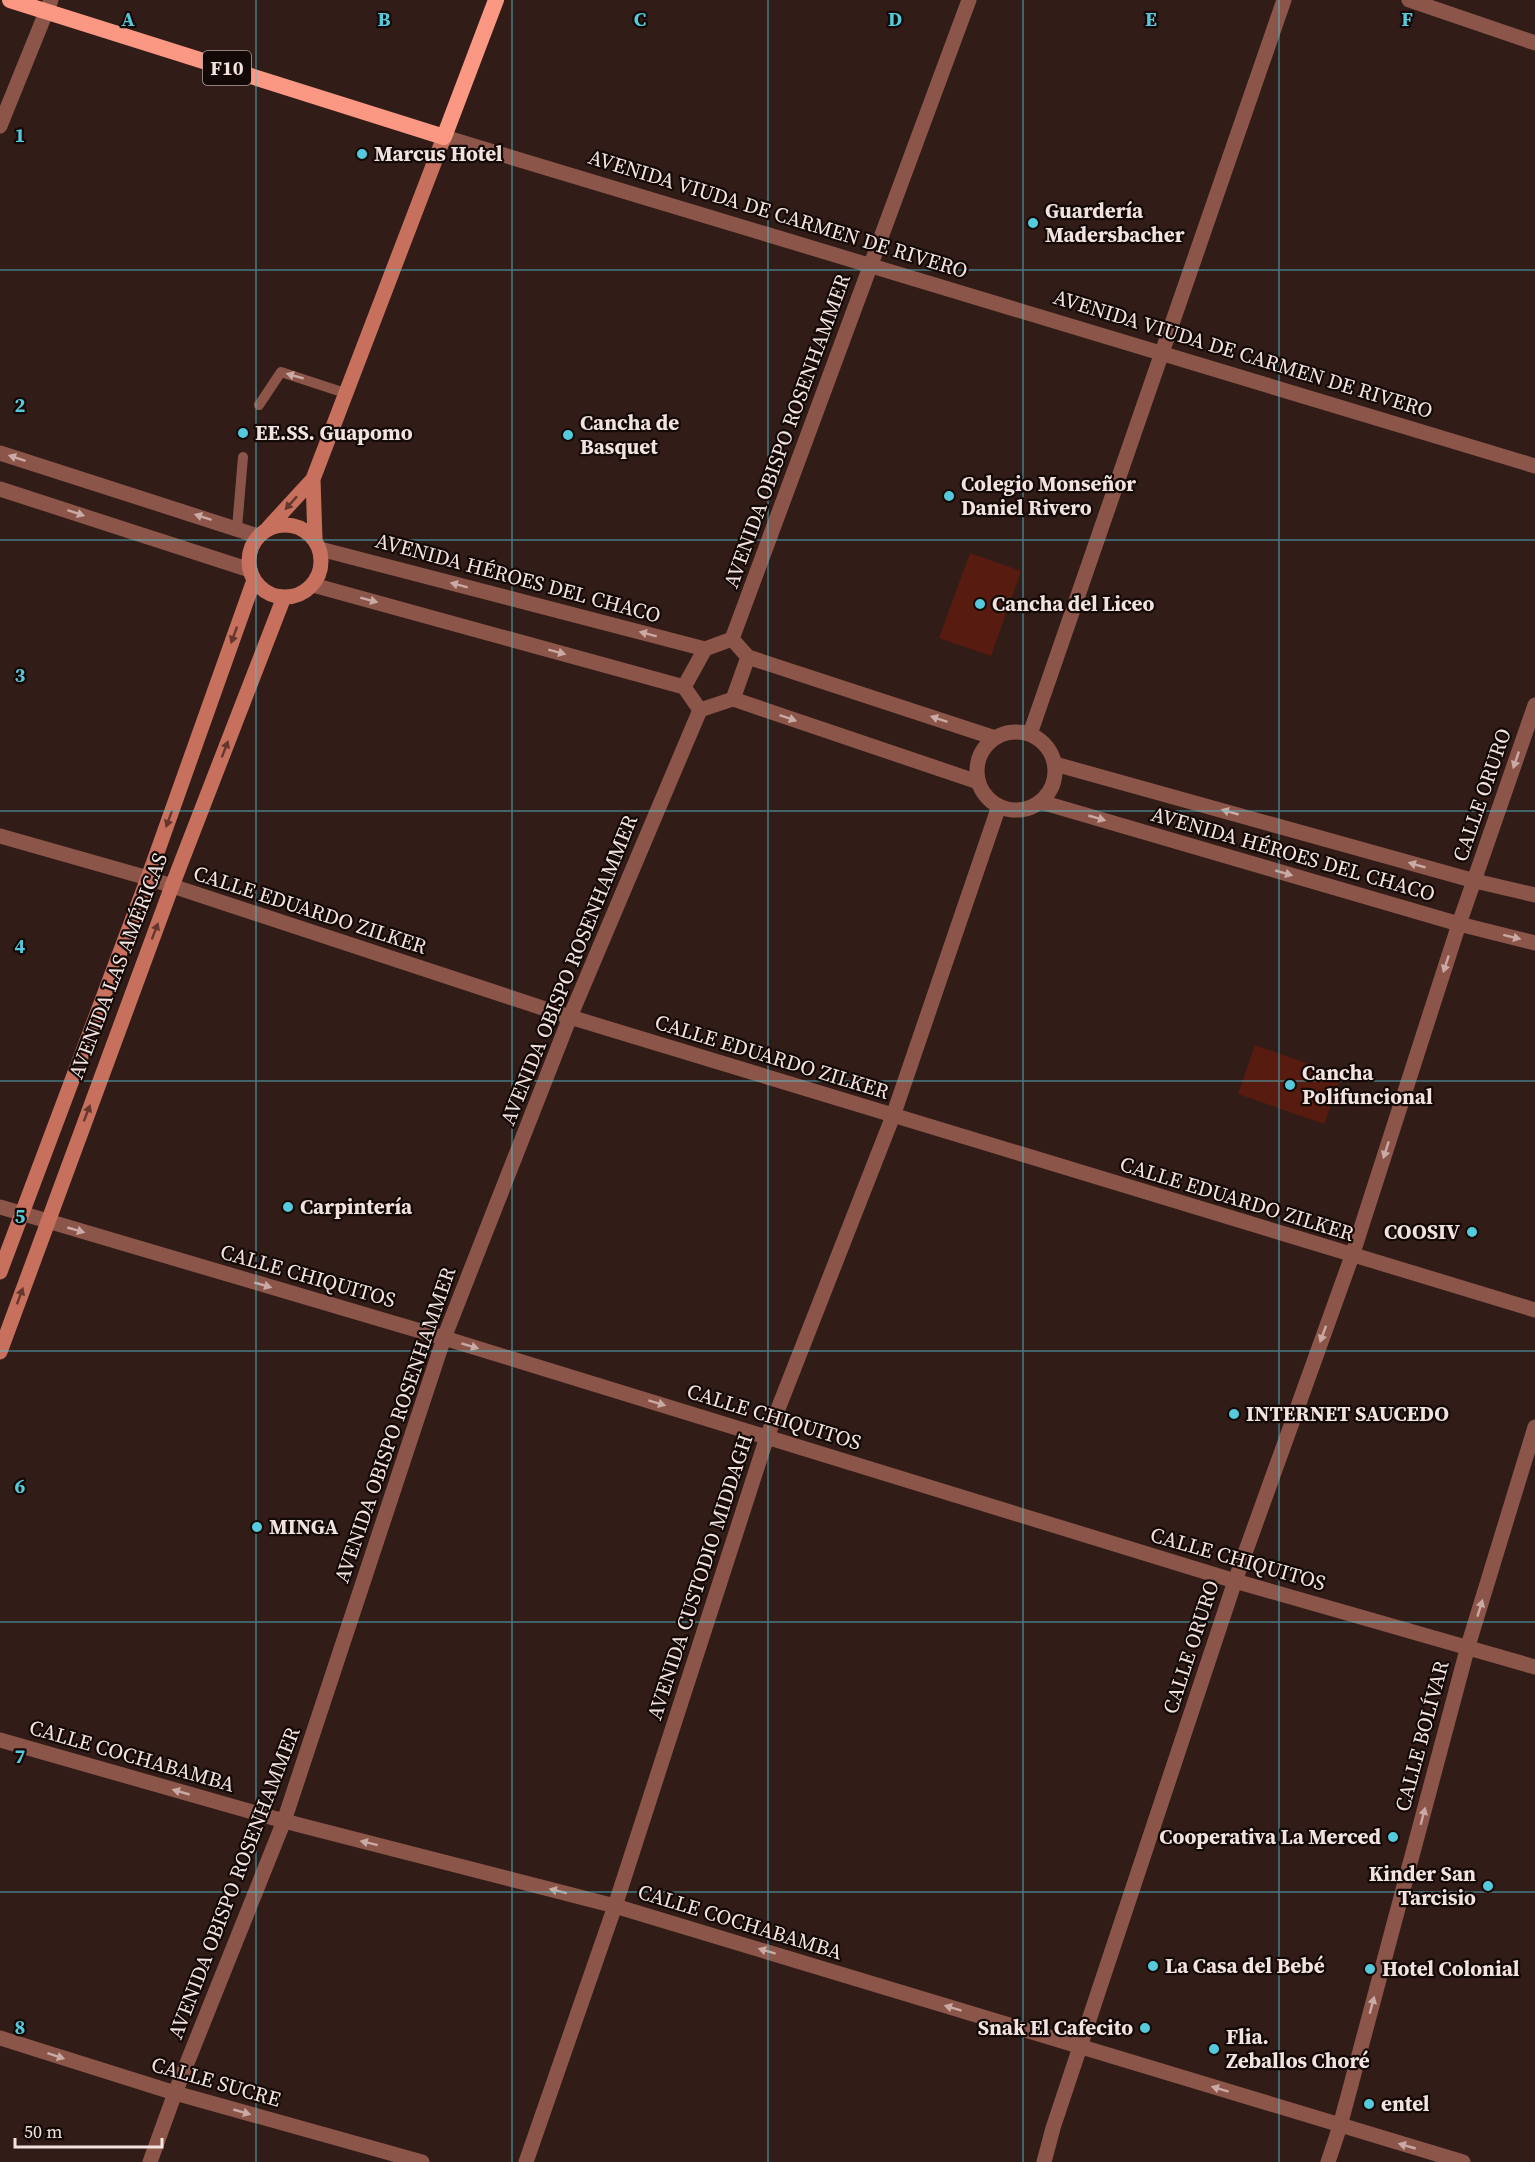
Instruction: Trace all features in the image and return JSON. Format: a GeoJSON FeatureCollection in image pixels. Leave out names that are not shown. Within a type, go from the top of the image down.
{"type":"FeatureCollection","features":[{"type":"Feature","properties":{"kind":"highway","name":"AVENIDA VIUDA DE CARMEN DE RIVERO"},"geometry":{"type":"LineString","coordinates":[[10,0],[49,6],[444,136]]}},
{"type":"Feature","properties":{"kind":"highway"},"geometry":{"type":"LineString","coordinates":[[444,136],[496,0]]}},
{"type":"Feature","properties":{"kind":"main road"},"geometry":{"type":"LineString","coordinates":[[313,479],[321,568],[318,577],[313,585],[304,592],[284,597],[267,592],[252,575],[249,557],[252,546],[313,479],[444,136]]}},
{"type":"Feature","properties":{"kind":"main road"},"geometry":{"type":"LineString","coordinates":[[263,532],[278,525],[299,526],[318,544]]}},
{"type":"Feature","properties":{"kind":"main road","name":"AVENIDA LAS AMÉRICAS"},"geometry":{"type":"LineString","coordinates":[[0,1272],[148,878],[252,575]]}},
{"type":"Feature","properties":{"kind":"main road","name":"AVENIDA LAS AMÉRICAS"},"geometry":{"type":"LineString","coordinates":[[0,1352],[172,886],[284,597]]}},
{"type":"Feature","properties":{"kind":"street","name":"AVENIDA OBISPO ROSENHAMMER"},"geometry":{"type":"LineString","coordinates":[[732,639],[969,0]]}},
{"type":"Feature","properties":{"kind":"street"},"geometry":{"type":"LineString","coordinates":[[1030,734],[1284,0]]}},
{"type":"Feature","properties":{"kind":"street"},"geometry":{"type":"LineString","coordinates":[[1409,0],[1535,43]]}},
{"type":"Feature","properties":{"kind":"street"},"geometry":{"type":"LineString","coordinates":[[0,126],[49,6]]}},
{"type":"Feature","properties":{"kind":"street","name":"AVENIDA VIUDA DE CARMEN DE RIVERO"},"geometry":{"type":"LineString","coordinates":[[444,136],[1535,466]]}},
{"type":"Feature","properties":{"kind":"street"},"geometry":{"type":"LineString","coordinates":[[0,453],[237,528],[263,532]]}},
{"type":"Feature","properties":{"kind":"street"},"geometry":{"type":"LineString","coordinates":[[0,489],[252,575]]}},
{"type":"Feature","properties":{"kind":"street","name":"AVENIDA HÉROES DEL CHACO"},"geometry":{"type":"LineString","coordinates":[[318,544],[705,649]]}},
{"type":"Feature","properties":{"kind":"street"},"geometry":{"type":"LineString","coordinates":[[313,585],[684,687],[700,710],[733,699],[978,782]]}},
{"type":"Feature","properties":{"kind":"street"},"geometry":{"type":"LineString","coordinates":[[684,687],[705,649],[732,639],[748,657],[995,738]]}},
{"type":"Feature","properties":{"kind":"street"},"geometry":{"type":"LineString","coordinates":[[733,699],[748,657]]}},
{"type":"Feature","properties":{"kind":"street","name":"CALLE ORURO"},"geometry":{"type":"LineString","coordinates":[[1044,2162],[1053,2128],[1234,1581],[1352,1256],[1460,924],[1535,705]]}},
{"type":"Feature","properties":{"kind":"street","name":"AVENIDA OBISPO ROSENHAMMER"},"geometry":{"type":"LineString","coordinates":[[150,2162],[175,2093],[284,1821],[444,1338],[570,1017],[700,710]]}},
{"type":"Feature","properties":{"kind":"street"},"geometry":{"type":"LineString","coordinates":[[1006,733],[1030,734],[1042,741],[1050,751],[1055,764],[1053,784],[1041,802],[1021,810],[1010,810],[999,806],[982,792],[976,769],[979,757],[995,738],[1006,733]]}},
{"type":"Feature","properties":{"kind":"street","name":"AVENIDA HÉROES DEL CHACO"},"geometry":{"type":"LineString","coordinates":[[1055,764],[1475,881],[1535,895]]}},
{"type":"Feature","properties":{"kind":"street","name":"AVENIDA HÉROES DEL CHACO"},"geometry":{"type":"LineString","coordinates":[[1041,802],[1460,924],[1535,943]]}},
{"type":"Feature","properties":{"kind":"street","name":"AVENIDA CUSTODIO MIDDAGH"},"geometry":{"type":"LineString","coordinates":[[526,2162],[615,1906],[767,1437],[893,1116],[999,806]]}},
{"type":"Feature","properties":{"kind":"street","name":"CALLE EDUARDO ZILKER"},"geometry":{"type":"LineString","coordinates":[[0,836],[148,878],[570,1017],[1535,1310]]}},
{"type":"Feature","properties":{"kind":"street","name":"CALLE CHIQUITOS"},"geometry":{"type":"LineString","coordinates":[[0,1207],[444,1338],[1234,1581],[1535,1667]]}},
{"type":"Feature","properties":{"kind":"street","name":"CALLE BOLÍVAR"},"geometry":{"type":"LineString","coordinates":[[1328,2162],[1340,2126],[1468,1646],[1535,1427]]}},
{"type":"Feature","properties":{"kind":"street","name":"CALLE COCHABAMBA"},"geometry":{"type":"LineString","coordinates":[[0,1740],[284,1821],[615,1906],[1463,2162]]}},
{"type":"Feature","properties":{"kind":"street","name":"CALLE SUCRE"},"geometry":{"type":"LineString","coordinates":[[0,2038],[175,2093],[422,2162]]}},
{"type":"Feature","properties":{"kind":"lane"},"geometry":{"type":"LineString","coordinates":[[259,405],[281,372],[345,393]]}},
{"type":"Feature","properties":{"kind":"lane"},"geometry":{"type":"LineString","coordinates":[[237,528],[243,458]]}},
{"type":"Feature","properties":{"kind":"shaded area","name":"Cancha del Liceo"},"geometry":{"type":"Polygon","coordinates":[[[970,553],[1021,571],[991,656],[939,638],[970,553]]]}},
{"type":"Feature","properties":{"kind":"shaded area","name":"Cancha Polifuncional"},"geometry":{"type":"Polygon","coordinates":[[[1255,1045],[1342,1076],[1324,1124],[1238,1094],[1255,1045]]]}},
{"type":"Feature","properties":{"kind":"place","name":"Marcus Hotel"},"geometry":{"type":"Point","coordinates":[362,154]}},
{"type":"Feature","properties":{"kind":"place","name":"Guardería Madersbacher"},"geometry":{"type":"Point","coordinates":[1033,223]}},
{"type":"Feature","properties":{"kind":"place","name":"EE.SS. Guapomo"},"geometry":{"type":"Point","coordinates":[243,433]}},
{"type":"Feature","properties":{"kind":"place","name":"Cancha de Basquet"},"geometry":{"type":"Point","coordinates":[568,435]}},
{"type":"Feature","properties":{"kind":"place","name":"Colegio Monseñor Daniel Rivero"},"geometry":{"type":"Point","coordinates":[949,496]}},
{"type":"Feature","properties":{"kind":"place","name":"Cancha del Liceo"},"geometry":{"type":"Point","coordinates":[980,604]}},
{"type":"Feature","properties":{"kind":"place","name":"Cancha Polifuncional"},"geometry":{"type":"Point","coordinates":[1290,1085]}},
{"type":"Feature","properties":{"kind":"place","name":"Carpintería"},"geometry":{"type":"Point","coordinates":[288,1207]}},
{"type":"Feature","properties":{"kind":"place","name":"COOSIV"},"geometry":{"type":"Point","coordinates":[1472,1232]}},
{"type":"Feature","properties":{"kind":"place","name":"INTERNET SAUCEDO"},"geometry":{"type":"Point","coordinates":[1234,1414]}},
{"type":"Feature","properties":{"kind":"place","name":"MINGA"},"geometry":{"type":"Point","coordinates":[257,1527]}},
{"type":"Feature","properties":{"kind":"place","name":"Cooperativa La Merced"},"geometry":{"type":"Point","coordinates":[1393,1837]}},
{"type":"Feature","properties":{"kind":"place","name":"Kinder San Tarcisio"},"geometry":{"type":"Point","coordinates":[1488,1886]}},
{"type":"Feature","properties":{"kind":"place","name":"La Casa del Bebé"},"geometry":{"type":"Point","coordinates":[1153,1966]}},
{"type":"Feature","properties":{"kind":"place","name":"Hotel Colonial"},"geometry":{"type":"Point","coordinates":[1370,1969]}},
{"type":"Feature","properties":{"kind":"place","name":"Snak El Cafecito"},"geometry":{"type":"Point","coordinates":[1145,2028]}},
{"type":"Feature","properties":{"kind":"place","name":"Flia. Zeballos Choré"},"geometry":{"type":"Point","coordinates":[1214,2049]}},
{"type":"Feature","properties":{"kind":"place","name":"entel"},"geometry":{"type":"Point","coordinates":[1369,2104]}}]}
